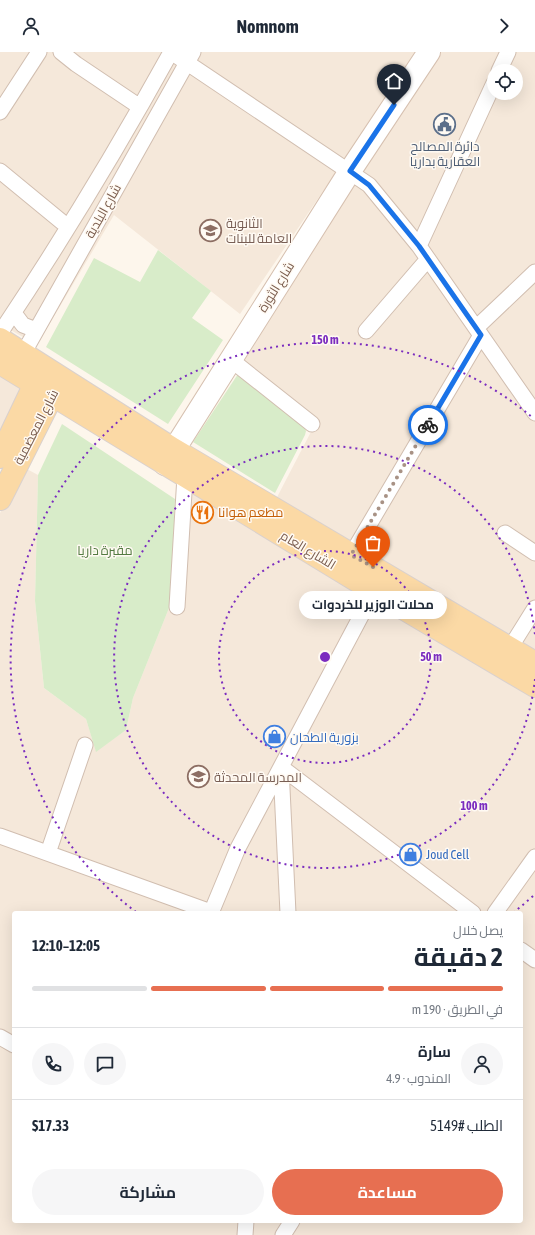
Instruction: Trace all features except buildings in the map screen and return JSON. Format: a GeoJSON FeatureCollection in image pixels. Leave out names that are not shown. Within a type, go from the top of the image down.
{"type":"FeatureCollection","features":[{"type":"Feature","properties":{"kind":"main road","name":"شارع الثورة"},"geometry":{"type":"LineString","coordinates":[[169,457],[350,171],[429,52]]}},
{"type":"Feature","properties":{"kind":"main road","name":"الشارع العام"},"geometry":{"type":"LineString","coordinates":[[0,339],[12,362],[48,380],[169,457],[379,582],[535,686]]}},
{"type":"Feature","properties":{"kind":"main road","name":"شارع المعضمية"},"geometry":{"type":"LineString","coordinates":[[0,457],[48,380]]}},
{"type":"Feature","properties":{"kind":"main road","name":"شارع المعضمية"},"geometry":{"type":"LineString","coordinates":[[0,499],[48,380]]}},
{"type":"Feature","properties":{"kind":"main road","name":"الشارع العام"},"geometry":{"type":"LineString","coordinates":[[169,457],[185,476],[347,563]]}},
{"type":"Feature","properties":{"kind":"main road"},"geometry":{"type":"LineString","coordinates":[[379,582],[510,648],[535,663]]}},
{"type":"Feature","properties":{"kind":"street"},"geometry":{"type":"LineString","coordinates":[[0,112],[39,52]]}},
{"type":"Feature","properties":{"kind":"street"},"geometry":{"type":"LineString","coordinates":[[61,52],[76,64],[140,107]]}},
{"type":"Feature","properties":{"kind":"street"},"geometry":{"type":"LineString","coordinates":[[171,52],[190,58],[369,185],[419,246],[535,413]]}},
{"type":"Feature","properties":{"kind":"street","name":"شارع البلدية"},"geometry":{"type":"LineString","coordinates":[[0,333],[68,227],[171,52]]}},
{"type":"Feature","properties":{"kind":"street"},"geometry":{"type":"LineString","coordinates":[[502,64],[508,52]]}},
{"type":"Feature","properties":{"kind":"street","name":"شارع البلدية"},"geometry":{"type":"LineString","coordinates":[[12,362],[36,330],[190,58]]}},
{"type":"Feature","properties":{"kind":"street"},"geometry":{"type":"LineString","coordinates":[[419,246],[487,98]]}},
{"type":"Feature","properties":{"kind":"street"},"geometry":{"type":"LineString","coordinates":[[0,170],[68,227]]}},
{"type":"Feature","properties":{"kind":"street"},"geometry":{"type":"LineString","coordinates":[[366,331],[428,259]]}},
{"type":"Feature","properties":{"kind":"street"},"geometry":{"type":"LineString","coordinates":[[347,563],[478,332],[535,272]]}},
{"type":"Feature","properties":{"kind":"street"},"geometry":{"type":"LineString","coordinates":[[14,313],[22,325],[36,330]]}},
{"type":"Feature","properties":{"kind":"street"},"geometry":{"type":"LineString","coordinates":[[230,359],[312,424]]}},
{"type":"Feature","properties":{"kind":"street"},"geometry":{"type":"LineString","coordinates":[[176,607],[185,476]]}},
{"type":"Feature","properties":{"kind":"street"},"geometry":{"type":"LineString","coordinates":[[505,533],[535,553]]}},
{"type":"Feature","properties":{"kind":"street"},"geometry":{"type":"LineString","coordinates":[[211,911],[238,848],[379,582]]}},
{"type":"Feature","properties":{"kind":"street"},"geometry":{"type":"LineString","coordinates":[[510,648],[535,608]]}},
{"type":"Feature","properties":{"kind":"street"},"geometry":{"type":"LineString","coordinates":[[48,853],[85,745]]}},
{"type":"Feature","properties":{"kind":"street"},"geometry":{"type":"LineString","coordinates":[[281,766],[288,911]]}},
{"type":"Feature","properties":{"kind":"street"},"geometry":{"type":"LineString","coordinates":[[281,766],[470,911]]}},
{"type":"Feature","properties":{"kind":"street"},"geometry":{"type":"LineString","coordinates":[[0,836],[208,911]]}},
{"type":"Feature","properties":{"kind":"street"},"geometry":{"type":"LineString","coordinates":[[496,911],[535,857]]}},
{"type":"Feature","properties":{"kind":"street"},"geometry":{"type":"LineString","coordinates":[[523,951],[535,960]]}},
{"type":"Feature","properties":{"kind":"street"},"geometry":{"type":"LineString","coordinates":[[0,1037],[12,1044]]}},
{"type":"Feature","properties":{"kind":"street"},"geometry":{"type":"LineString","coordinates":[[245,1235],[246,1223]]}},
{"type":"Feature","properties":{"kind":"street"},"geometry":{"type":"LineString","coordinates":[[283,1235],[291,1223]]}},
{"type":"Feature","properties":{"kind":"shaded area"},"geometry":{"type":"Polygon","coordinates":[[[0,52],[417,52],[240,314],[114,215],[37,345],[0,324],[0,52]]]}},
{"type":"Feature","properties":{"kind":"shaded area"},"geometry":{"type":"Polygon","coordinates":[[[441,52],[535,52],[535,1235],[0,1235],[0,513],[25,468],[38,475],[35,601],[44,688],[86,719],[96,751],[126,730],[133,698],[171,603],[180,484],[260,530],[314,426],[237,361],[347,189],[441,52]]]}},
{"type":"Feature","properties":{"kind":"shaded area"},"geometry":{"type":"Polygon","coordinates":[[[0,368],[29,386],[0,447],[0,368]]]}},
{"type":"Feature","properties":{"kind":"green space"},"geometry":{"type":"Polygon","coordinates":[[[158,250],[211,291],[192,318],[223,340],[168,424],[46,347],[94,258],[140,282],[158,250]]]}},
{"type":"Feature","properties":{"kind":"green space"},"geometry":{"type":"Polygon","coordinates":[[[240,371],[304,426],[306,431],[275,493],[193,442],[240,371]]]}},
{"type":"Feature","properties":{"kind":"green space","name":"مقبرة داريا"},"geometry":{"type":"Polygon","coordinates":[[[62,424],[175,499],[171,603],[133,698],[126,730],[96,752],[86,719],[44,688],[35,601],[38,475],[62,424]]]}},
{"type":"Feature","properties":{"kind":"way so far"},"geometry":{"type":"LineString","coordinates":[[373,567],[351,555],[428,425]]}},
{"type":"Feature","properties":{"kind":"place","name":"دائرة المصالح العقارية بداريا"},"geometry":{"type":"Point","coordinates":[445,124]}},
{"type":"Feature","properties":{"kind":"place","name":"الثانوية العامة للبنات"},"geometry":{"type":"Point","coordinates":[211,230]}},
{"type":"Feature","properties":{"kind":"place","name":"مطعم هوانا"},"geometry":{"type":"Point","coordinates":[203,512]}},
{"type":"Feature","properties":{"kind":"place","name":"محلات الوزير للخردوات"},"geometry":{"type":"Point","coordinates":[373,567]}},
{"type":"Feature","properties":{"kind":"place","name":"بزورية الطحان"},"geometry":{"type":"Point","coordinates":[275,737]}},
{"type":"Feature","properties":{"kind":"place","name":"المدرسة المحدثة"},"geometry":{"type":"Point","coordinates":[198,777]}},
{"type":"Feature","properties":{"kind":"place","name":"Joud Cell"},"geometry":{"type":"Point","coordinates":[411,854]}},
{"type":"Feature","properties":{"kind":"route"},"geometry":{"type":"LineString","coordinates":[[394,105],[350,171],[369,185],[419,246],[481,335],[428,425]]}}]}
